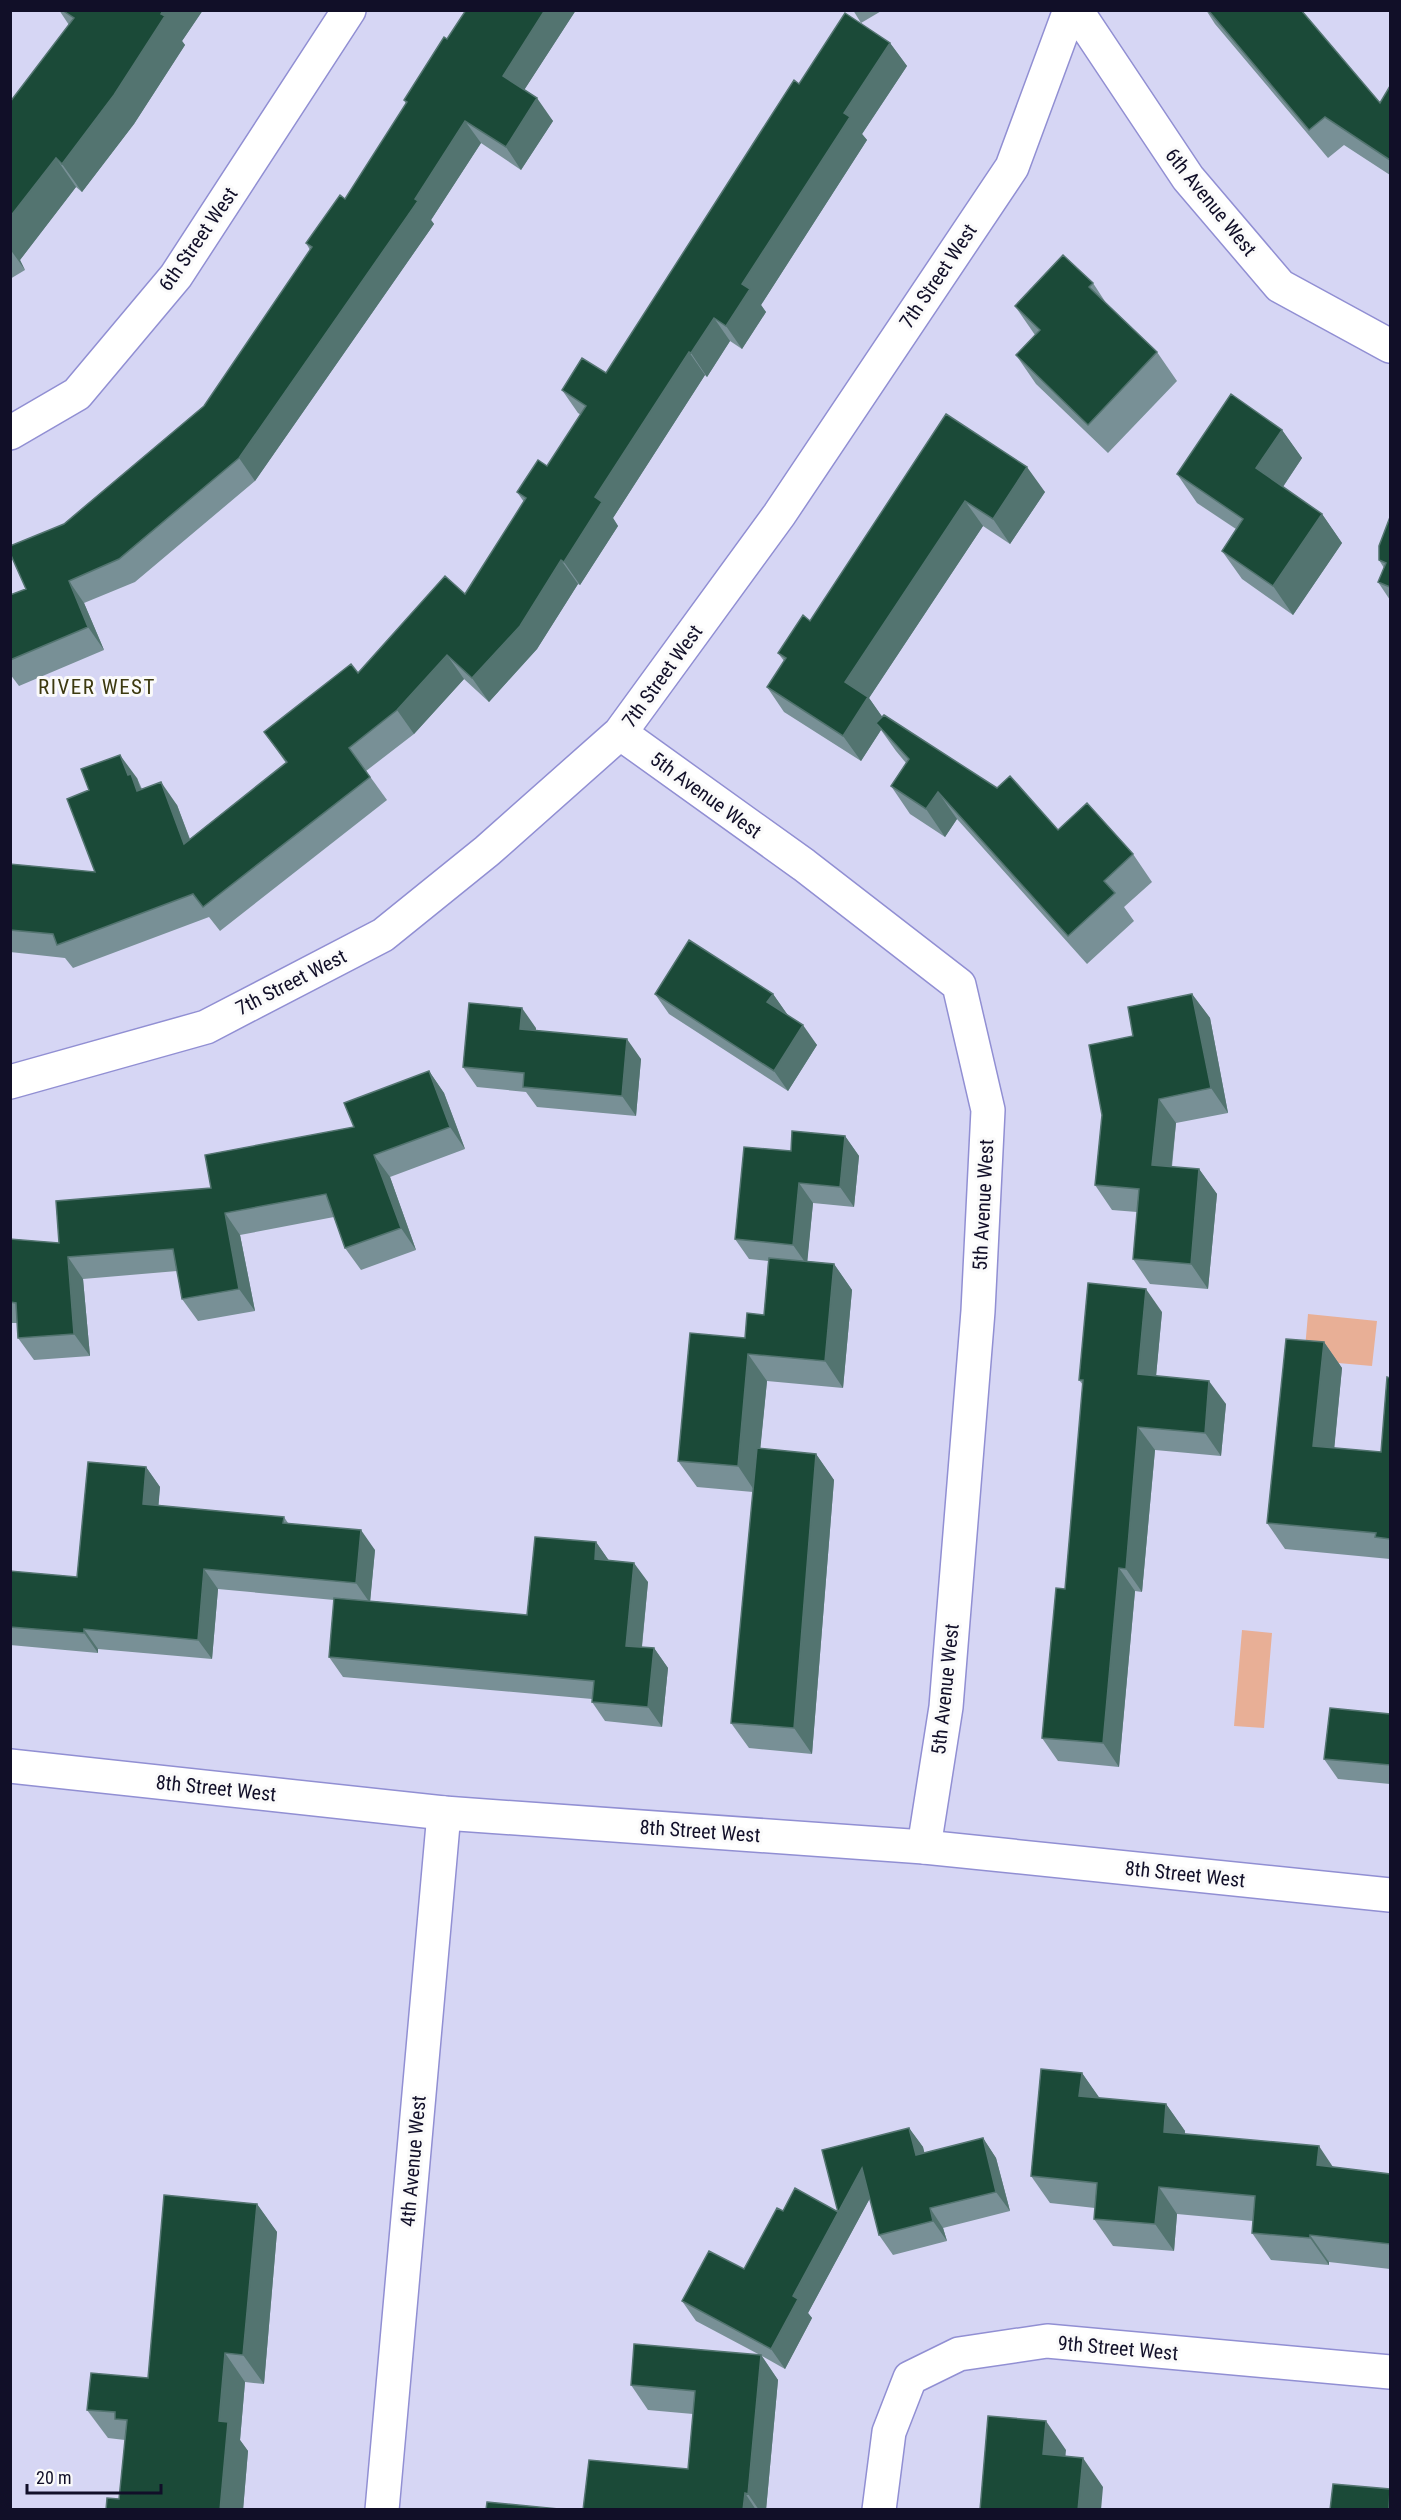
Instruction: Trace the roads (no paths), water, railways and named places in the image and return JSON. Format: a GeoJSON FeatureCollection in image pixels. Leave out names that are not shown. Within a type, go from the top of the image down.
{"type":"FeatureCollection","features":[{"type":"Feature","properties":{"kind":"street","name":"6th Street West"},"geometry":{"type":"LineString","coordinates":[[10,433],[77,394],[176,276],[350,10]]}},
{"type":"Feature","properties":{"kind":"street","name":"7th Street West"},"geometry":{"type":"LineString","coordinates":[[10,1082],[206,1027],[383,935],[487,851],[620,733],[779,515],[1012,167],[1070,10]]}},
{"type":"Feature","properties":{"kind":"street","name":"6th Avenue West"},"geometry":{"type":"LineString","coordinates":[[1076,10],[1188,177],[1280,286],[1390,346]]}},
{"type":"Feature","properties":{"kind":"street","name":"5th Avenue West"},"geometry":{"type":"LineString","coordinates":[[620,733],[804,865],[959,985],[988,1110],[978,1311],[946,1707],[924,1846]]}},
{"type":"Feature","properties":{"kind":"street","name":"8th Street West"},"geometry":{"type":"LineString","coordinates":[[10,1766],[444,1813],[924,1846],[1390,1895]]}},
{"type":"Feature","properties":{"kind":"street","name":"4th Avenue West"},"geometry":{"type":"LineString","coordinates":[[382,2510],[444,1813]]}},
{"type":"Feature","properties":{"kind":"street","name":"9th Street West"},"geometry":{"type":"LineString","coordinates":[[879,2510],[889,2432],[910,2378],[959,2354],[1047,2341],[1390,2372]]}},
{"type":"Feature","properties":{"kind":"district","name":"RIVER WEST"},"geometry":{"type":"Point","coordinates":[97,687]}}]}
